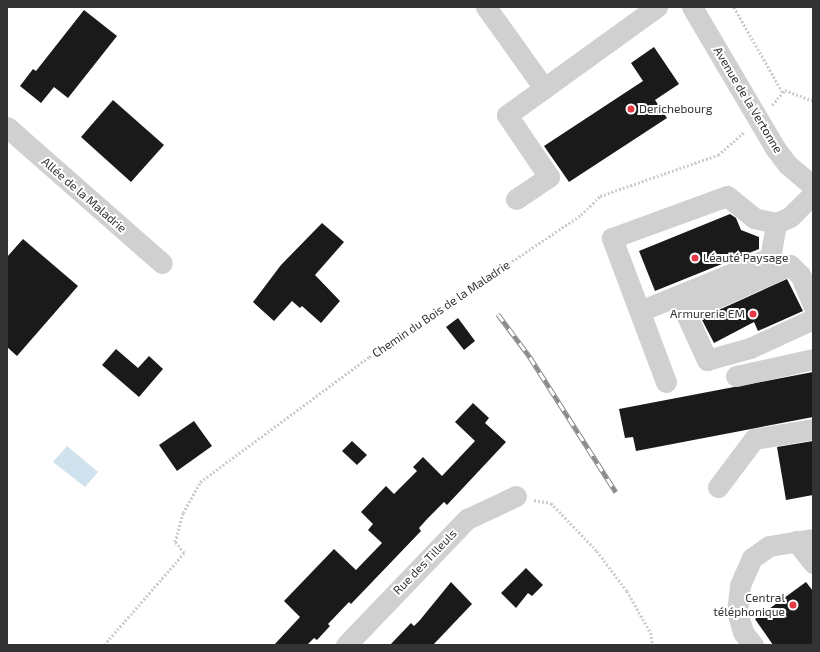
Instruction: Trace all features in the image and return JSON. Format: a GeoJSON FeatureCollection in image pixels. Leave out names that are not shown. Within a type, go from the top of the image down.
{"type":"FeatureCollection","features":[{"type":"Feature","properties":{"kind":"street"},"geometry":{"type":"LineString","coordinates":[[516,199],[549,177],[507,115],[657,7]]}},
{"type":"Feature","properties":{"kind":"street","name":"Avenue de la Vertonne"},"geometry":{"type":"LineString","coordinates":[[692,7],[759,118],[775,148],[788,165],[813,186]]}},
{"type":"Feature","properties":{"kind":"street"},"geometry":{"type":"LineString","coordinates":[[491,9],[544,88]]}},
{"type":"Feature","properties":{"kind":"street","name":"Allée de la Maladrie"},"geometry":{"type":"LineString","coordinates":[[7,127],[162,262]]}},
{"type":"Feature","properties":{"kind":"street"},"geometry":{"type":"LineString","coordinates":[[666,382],[612,238],[727,196],[754,218],[776,224],[790,216],[813,194]]}},
{"type":"Feature","properties":{"kind":"street"},"geometry":{"type":"LineString","coordinates":[[640,311],[770,258],[776,224]]}},
{"type":"Feature","properties":{"kind":"street"},"geometry":{"type":"LineString","coordinates":[[813,305],[807,273],[790,265],[685,312],[707,360],[750,348],[813,319]]}},
{"type":"Feature","properties":{"kind":"street"},"geometry":{"type":"LineString","coordinates":[[736,376],[813,360]]}},
{"type":"Feature","properties":{"kind":"street"},"geometry":{"type":"LineString","coordinates":[[718,487],[754,439],[813,430]]}},
{"type":"Feature","properties":{"kind":"street","name":"Rue des Tilleuls"},"geometry":{"type":"LineString","coordinates":[[346,645],[467,519],[516,496]]}},
{"type":"Feature","properties":{"kind":"street"},"geometry":{"type":"LineString","coordinates":[[753,645],[743,632],[737,611],[740,584],[752,558],[769,546],[805,540],[813,563]]}},
{"type":"Feature","properties":{"kind":"path"},"geometry":{"type":"LineString","coordinates":[[734,7],[783,93]]}},
{"type":"Feature","properties":{"kind":"path"},"geometry":{"type":"LineString","coordinates":[[759,118],[785,90],[813,101]]}},
{"type":"Feature","properties":{"kind":"path","name":"Chemin du Bois de la Maladrie"},"geometry":{"type":"LineString","coordinates":[[104,645],[184,553],[175,542],[183,513],[200,482],[273,426],[369,357],[581,215],[600,196],[718,155],[759,118]]}},
{"type":"Feature","properties":{"kind":"path"},"geometry":{"type":"LineString","coordinates":[[516,496],[551,503],[597,551],[627,591],[650,633],[653,645]]}},
{"type":"Feature","properties":{"kind":"water"},"geometry":{"type":"Polygon","coordinates":[[[67,446],[98,472],[85,487],[53,462],[67,446]]]}},
{"type":"Feature","properties":{"kind":"building"},"geometry":{"type":"Polygon","coordinates":[[[84,10],[117,36],[68,98],[54,87],[41,103],[20,86],[33,69],[36,71],[84,10]]]}},
{"type":"Feature","properties":{"kind":"building","name":"Derichebourg"},"geometry":{"type":"Polygon","coordinates":[[[654,47],[679,84],[655,100],[667,118],[569,182],[544,146],[643,81],[631,63],[654,47]]]}},
{"type":"Feature","properties":{"kind":"building"},"geometry":{"type":"Polygon","coordinates":[[[113,100],[164,145],[131,182],[81,137],[113,100]]]}},
{"type":"Feature","properties":{"kind":"building","name":"Léauté Paysage"},"geometry":{"type":"Polygon","coordinates":[[[730,214],[736,218],[741,230],[759,237],[759,249],[655,291],[639,251],[730,214]]]}},
{"type":"Feature","properties":{"kind":"building"},"geometry":{"type":"Polygon","coordinates":[[[322,223],[344,242],[315,275],[340,301],[321,323],[302,306],[300,308],[292,301],[274,321],[253,302],[281,265],[322,223]]]}},
{"type":"Feature","properties":{"kind":"building"},"geometry":{"type":"Polygon","coordinates":[[[23,239],[78,286],[17,356],[7,347],[7,257],[23,239]]]}},
{"type":"Feature","properties":{"kind":"building","name":"Armurerie EM"},"geometry":{"type":"Polygon","coordinates":[[[787,279],[803,311],[758,331],[754,322],[714,343],[701,318],[787,279]]]}},
{"type":"Feature","properties":{"kind":"building"},"geometry":{"type":"Polygon","coordinates":[[[458,318],[475,341],[464,350],[446,327],[458,318]]]}},
{"type":"Feature","properties":{"kind":"building"},"geometry":{"type":"Polygon","coordinates":[[[116,349],[138,368],[149,356],[163,369],[139,397],[102,365],[116,349]]]}},
{"type":"Feature","properties":{"kind":"building"},"geometry":{"type":"Polygon","coordinates":[[[813,372],[813,417],[636,451],[633,437],[625,438],[619,409],[813,372]]]}},
{"type":"Feature","properties":{"kind":"building"},"geometry":{"type":"Polygon","coordinates":[[[473,403],[489,418],[485,423],[506,442],[447,505],[444,502],[428,518],[419,528],[421,531],[351,604],[349,602],[328,624],[330,626],[317,640],[314,638],[307,645],[274,645],[300,617],[284,601],[334,549],[356,570],[382,543],[368,530],[373,524],[361,512],[386,486],[394,494],[417,471],[413,467],[423,457],[442,476],[475,441],[455,422],[473,403]]]}},
{"type":"Feature","properties":{"kind":"building"},"geometry":{"type":"Polygon","coordinates":[[[194,421],[212,446],[177,471],[159,445],[194,421]]]}},
{"type":"Feature","properties":{"kind":"building"},"geometry":{"type":"Polygon","coordinates":[[[352,441],[367,455],[357,465],[342,451],[352,441]]]}},
{"type":"Feature","properties":{"kind":"building"},"geometry":{"type":"Polygon","coordinates":[[[813,441],[813,495],[786,500],[777,447],[813,441]]]}},
{"type":"Feature","properties":{"kind":"building"},"geometry":{"type":"Polygon","coordinates":[[[526,568],[543,585],[532,596],[528,593],[516,608],[501,593],[526,568]]]}},
{"type":"Feature","properties":{"kind":"building"},"geometry":{"type":"Polygon","coordinates":[[[451,582],[472,604],[433,645],[390,645],[411,623],[414,626],[420,620],[451,582]]]}},
{"type":"Feature","properties":{"kind":"building","name":"Central téléphonique"},"geometry":{"type":"Polygon","coordinates":[[[806,582],[813,591],[813,645],[773,645],[755,619],[806,582]]]}},
{"type":"Feature","properties":{"kind":"railway"},"geometry":{"type":"LineString","coordinates":[[498,314],[530,357],[616,492]]}},
{"type":"Feature","properties":{"kind":"place","name":"Derichebourg"},"geometry":{"type":"Point","coordinates":[631,109]}},
{"type":"Feature","properties":{"kind":"place","name":"Léauté Paysage"},"geometry":{"type":"Point","coordinates":[695,258]}},
{"type":"Feature","properties":{"kind":"place","name":"Armurerie EM"},"geometry":{"type":"Point","coordinates":[753,314]}},
{"type":"Feature","properties":{"kind":"place","name":"Central téléphonique"},"geometry":{"type":"Point","coordinates":[793,605]}}]}
